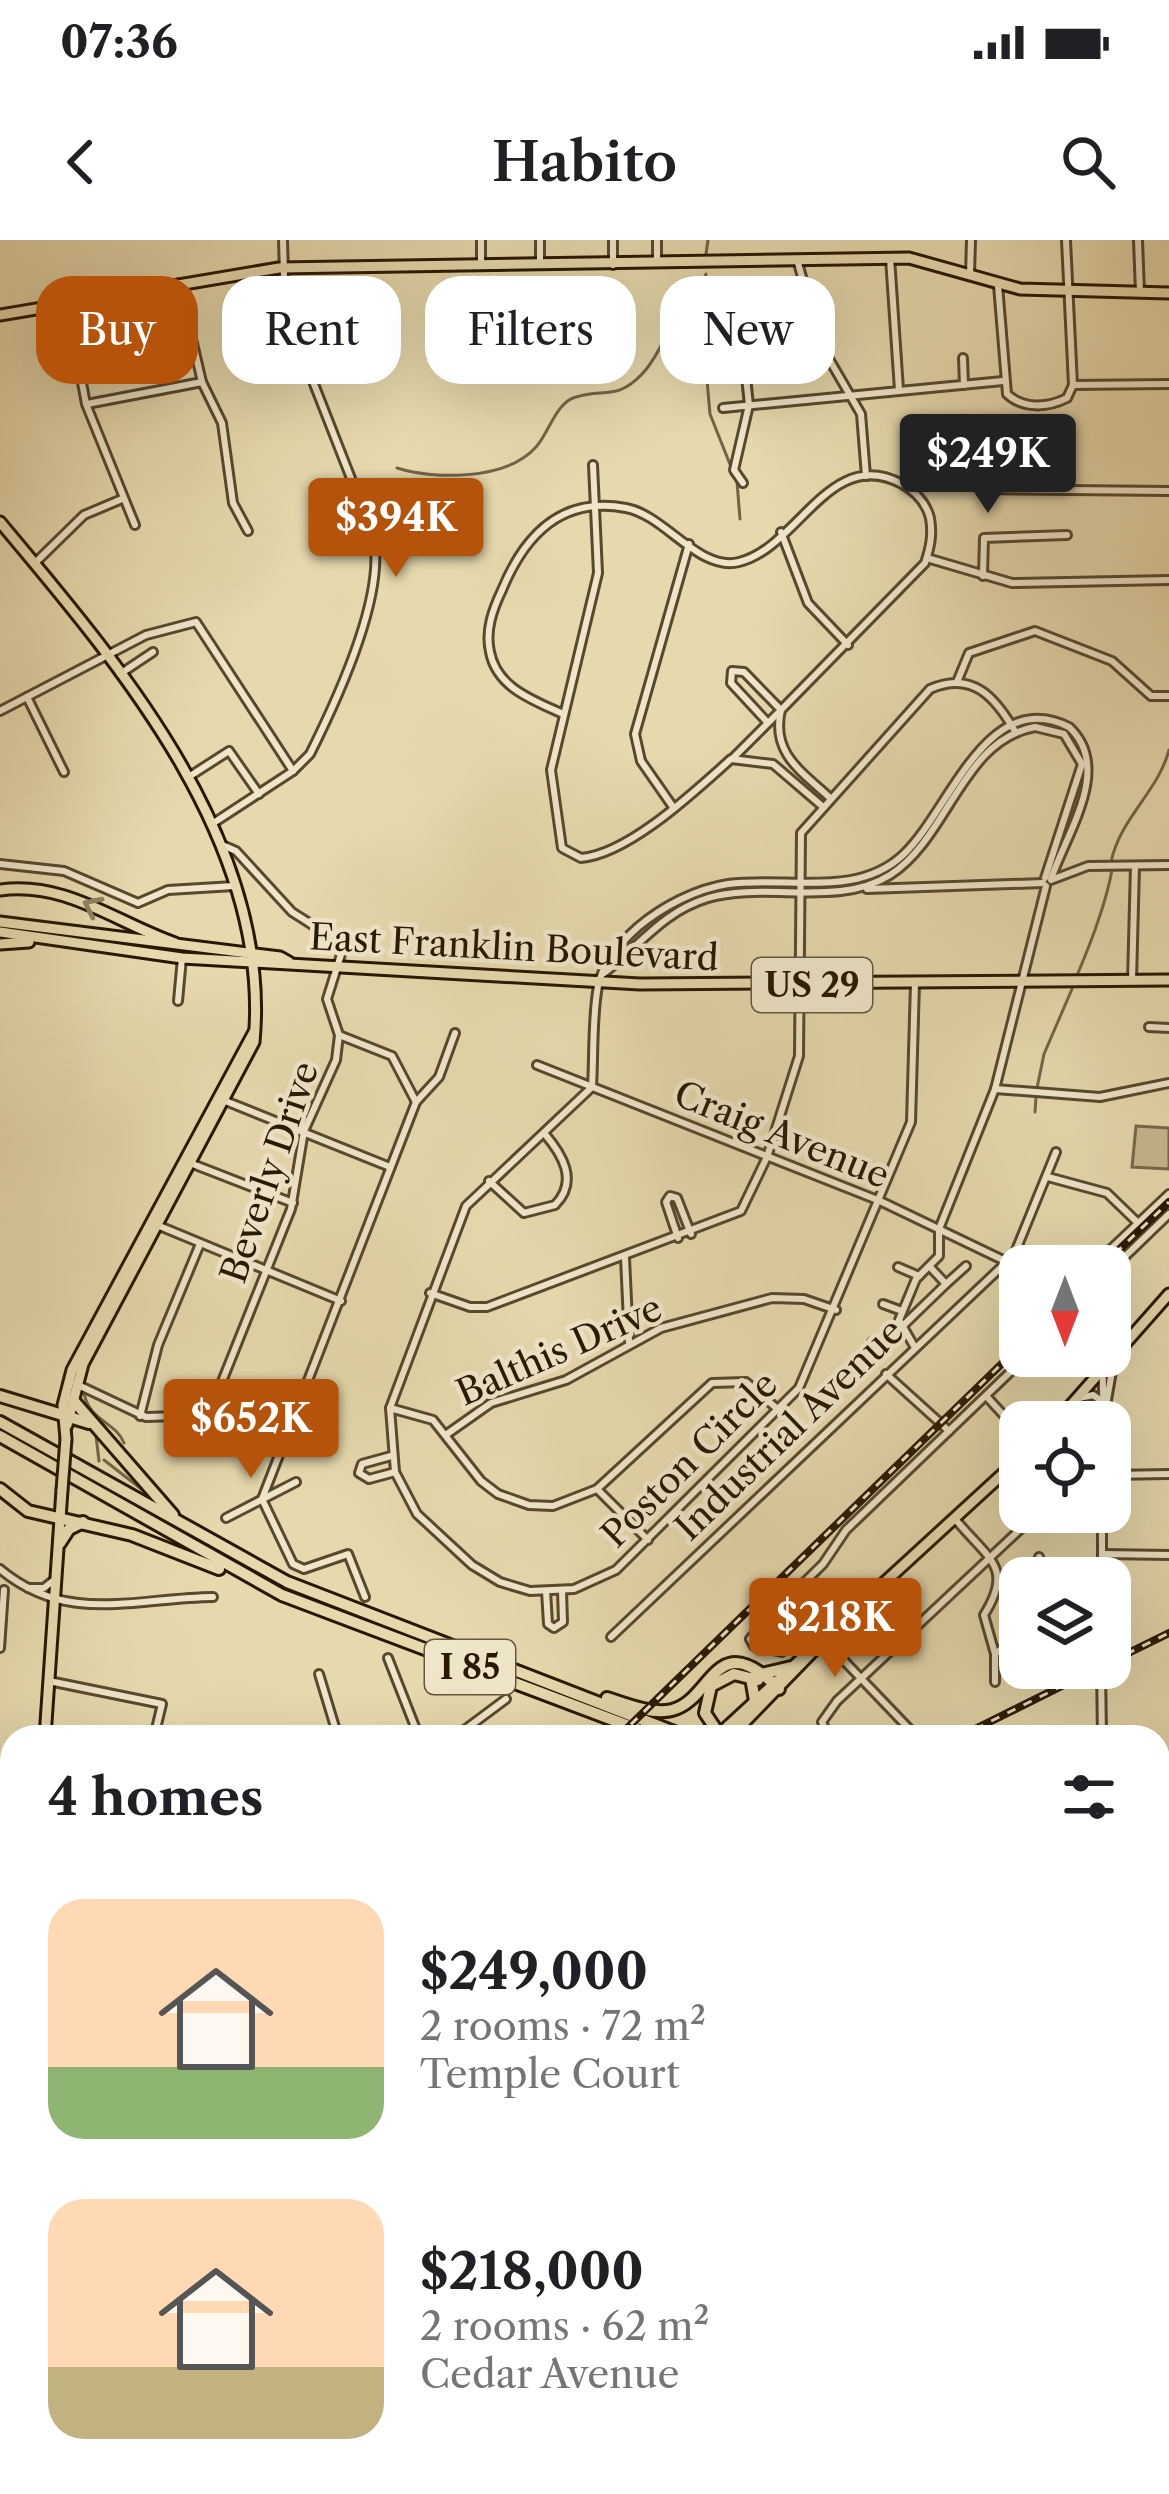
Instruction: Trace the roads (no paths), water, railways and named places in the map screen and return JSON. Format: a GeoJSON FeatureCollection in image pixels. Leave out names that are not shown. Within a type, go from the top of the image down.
{"type":"FeatureCollection","features":[{"type":"Feature","properties":{"kind":"highway"},"geometry":{"type":"LineString","coordinates":[[0,1396],[106,1435]]}},
{"type":"Feature","properties":{"kind":"highway"},"geometry":{"type":"LineString","coordinates":[[73,1400],[148,1492],[194,1533]]}},
{"type":"Feature","properties":{"kind":"highway","name":"I 85"},"geometry":{"type":"LineString","coordinates":[[0,1422],[194,1533],[305,1590],[656,1725]]}},
{"type":"Feature","properties":{"kind":"highway","name":"I 85"},"geometry":{"type":"LineString","coordinates":[[0,1436],[282,1595],[626,1725]]}},
{"type":"Feature","properties":{"kind":"highway"},"geometry":{"type":"LineString","coordinates":[[0,1489],[28,1511],[152,1542],[282,1595]]}},
{"type":"Feature","properties":{"kind":"highway"},"geometry":{"type":"LineString","coordinates":[[60,1543],[69,1529],[84,1522]]}},
{"type":"Feature","properties":{"kind":"highway"},"geometry":{"type":"LineString","coordinates":[[523,1673],[662,1712],[686,1703],[723,1666],[742,1666],[774,1688]]}},
{"type":"Feature","properties":{"kind":"highway"},"geometry":{"type":"LineString","coordinates":[[717,1725],[705,1713],[707,1692],[720,1678],[791,1666]]}},
{"type":"Feature","properties":{"kind":"highway"},"geometry":{"type":"LineString","coordinates":[[754,1675],[755,1700]]}},
{"type":"Feature","properties":{"kind":"main road"},"geometry":{"type":"LineString","coordinates":[[198,279],[283,268],[890,259],[923,260],[998,285],[1169,293]]}},
{"type":"Feature","properties":{"kind":"main road"},"geometry":{"type":"LineString","coordinates":[[0,315],[36,309]]}},
{"type":"Feature","properties":{"kind":"main road"},"geometry":{"type":"LineString","coordinates":[[0,522],[109,658],[212,824],[246,932],[259,1005],[254,1032],[72,1370],[47,1725]]}},
{"type":"Feature","properties":{"kind":"main road"},"geometry":{"type":"LineString","coordinates":[[0,890],[33,888],[65,894],[180,944]]}},
{"type":"Feature","properties":{"kind":"main road","name":"East Franklin Boulevard"},"geometry":{"type":"LineString","coordinates":[[0,922],[225,950],[252,958]]}},
{"type":"Feature","properties":{"kind":"main road","name":"East Franklin Boulevard"},"geometry":{"type":"LineString","coordinates":[[0,932],[182,958],[601,977],[800,985],[1169,980]]}},
{"type":"Feature","properties":{"kind":"main road"},"geometry":{"type":"LineString","coordinates":[[225,950],[241,944],[246,932]]}},
{"type":"Feature","properties":{"kind":"main road"},"geometry":{"type":"LineString","coordinates":[[0,944],[71,943]]}},
{"type":"Feature","properties":{"kind":"main road"},"geometry":{"type":"LineString","coordinates":[[67,1418],[76,1384],[219,1098]]}},
{"type":"Feature","properties":{"kind":"main road"},"geometry":{"type":"LineString","coordinates":[[1131,1333],[1169,1294]]}},
{"type":"Feature","properties":{"kind":"main road"},"geometry":{"type":"LineString","coordinates":[[1076,1401],[1098,1377]]}},
{"type":"Feature","properties":{"kind":"main road"},"geometry":{"type":"LineString","coordinates":[[735,1725],[999,1478]]}},
{"type":"Feature","properties":{"kind":"main road"},"geometry":{"type":"LineString","coordinates":[[734,1725],[791,1666],[824,1640]]}},
{"type":"Feature","properties":{"kind":"street"},"geometry":{"type":"LineString","coordinates":[[212,824],[293,771],[314,748],[367,615],[378,564],[370,528],[290,326],[283,240]]}},
{"type":"Feature","properties":{"kind":"street"},"geometry":{"type":"LineString","coordinates":[[481,240],[481,266]]}},
{"type":"Feature","properties":{"kind":"street"},"geometry":{"type":"LineString","coordinates":[[540,240],[540,266]]}},
{"type":"Feature","properties":{"kind":"street"},"geometry":{"type":"LineString","coordinates":[[613,240],[613,265]]}},
{"type":"Feature","properties":{"kind":"street"},"geometry":{"type":"LineString","coordinates":[[657,240],[657,265]]}},
{"type":"Feature","properties":{"kind":"street"},"geometry":{"type":"LineString","coordinates":[[970,275],[971,240]]}},
{"type":"Feature","properties":{"kind":"street"},"geometry":{"type":"LineString","coordinates":[[998,285],[1003,381],[1011,399],[1032,405],[1060,402],[1073,385],[1066,240]]}},
{"type":"Feature","properties":{"kind":"street"},"geometry":{"type":"LineString","coordinates":[[1138,240],[1140,292]]}},
{"type":"Feature","properties":{"kind":"street"},"geometry":{"type":"LineString","coordinates":[[890,259],[899,390]]}},
{"type":"Feature","properties":{"kind":"street"},"geometry":{"type":"LineString","coordinates":[[798,263],[823,347],[863,421],[866,476]]}},
{"type":"Feature","properties":{"kind":"street"},"geometry":{"type":"LineString","coordinates":[[963,358],[964,385]]}},
{"type":"Feature","properties":{"kind":"street"},"geometry":{"type":"LineString","coordinates":[[198,365],[222,423],[233,503],[248,531]]}},
{"type":"Feature","properties":{"kind":"street"},"geometry":{"type":"LineString","coordinates":[[723,408],[1003,381]]}},
{"type":"Feature","properties":{"kind":"street"},"geometry":{"type":"LineString","coordinates":[[86,404],[202,382]]}},
{"type":"Feature","properties":{"kind":"street"},"geometry":{"type":"LineString","coordinates":[[82,384],[135,525]]}},
{"type":"Feature","properties":{"kind":"street"},"geometry":{"type":"LineString","coordinates":[[743,484],[734,470],[749,405],[747,384]]}},
{"type":"Feature","properties":{"kind":"street"},"geometry":{"type":"LineString","coordinates":[[1073,385],[1169,384]]}},
{"type":"Feature","properties":{"kind":"street"},"geometry":{"type":"LineString","coordinates":[[563,714],[503,679],[490,654],[489,625],[506,578],[533,535],[562,514],[597,506],[642,512],[689,544],[733,563],[750,558],[837,486],[866,476],[897,482],[925,504],[932,532],[927,558],[909,585],[731,759],[673,808],[601,853],[580,858],[567,853],[557,834],[551,791],[563,714],[595,595],[597,506],[592,464]]}},
{"type":"Feature","properties":{"kind":"street"},"geometry":{"type":"LineString","coordinates":[[980,489],[1169,491]]}},
{"type":"Feature","properties":{"kind":"street"},"geometry":{"type":"LineString","coordinates":[[35,563],[84,515],[122,499]]}},
{"type":"Feature","properties":{"kind":"street"},"geometry":{"type":"LineString","coordinates":[[370,528],[406,514]]}},
{"type":"Feature","properties":{"kind":"street"},"geometry":{"type":"LineString","coordinates":[[781,532],[808,603],[848,645]]}},
{"type":"Feature","properties":{"kind":"street"},"geometry":{"type":"LineString","coordinates":[[983,576],[985,538],[1067,535]]}},
{"type":"Feature","properties":{"kind":"street"},"geometry":{"type":"LineString","coordinates":[[673,808],[641,761],[635,734],[689,544]]}},
{"type":"Feature","properties":{"kind":"street"},"geometry":{"type":"LineString","coordinates":[[927,558],[1012,584],[1169,580]]}},
{"type":"Feature","properties":{"kind":"street"},"geometry":{"type":"LineString","coordinates":[[0,711],[151,632],[196,622],[293,771]]}},
{"type":"Feature","properties":{"kind":"street"},"geometry":{"type":"LineString","coordinates":[[430,1293],[470,1307],[488,1307],[679,1239],[742,1211],[767,1156],[797,1065],[801,833],[917,699],[956,682],[969,653],[1032,631],[1106,658],[1145,692],[1169,698]]}},
{"type":"Feature","properties":{"kind":"street"},"geometry":{"type":"LineString","coordinates":[[120,674],[153,652]]}},
{"type":"Feature","properties":{"kind":"street"},"geometry":{"type":"LineString","coordinates":[[768,723],[731,683],[731,672],[744,672],[781,710]]}},
{"type":"Feature","properties":{"kind":"street"},"geometry":{"type":"LineString","coordinates":[[956,682],[990,695],[1014,729]]}},
{"type":"Feature","properties":{"kind":"street"},"geometry":{"type":"LineString","coordinates":[[27,697],[64,772]]}},
{"type":"Feature","properties":{"kind":"street"},"geometry":{"type":"LineString","coordinates":[[781,710],[777,732],[783,753],[830,797]]}},
{"type":"Feature","properties":{"kind":"street"},"geometry":{"type":"LineString","coordinates":[[592,1087],[601,977],[650,929],[700,901],[742,891],[872,876],[897,861],[927,830],[973,757],[1014,729],[1052,728],[1069,738],[1082,764],[995,1089],[939,1229],[939,1256],[920,1276],[902,1311],[900,1329],[914,1346]]}},
{"type":"Feature","properties":{"kind":"street"},"geometry":{"type":"LineString","coordinates":[[824,883],[857,889],[884,879],[918,852],[974,769],[1014,729]]}},
{"type":"Feature","properties":{"kind":"street"},"geometry":{"type":"LineString","coordinates":[[187,778],[230,751],[259,794]]}},
{"type":"Feature","properties":{"kind":"street"},"geometry":{"type":"LineString","coordinates":[[731,759],[772,764],[822,806]]}},
{"type":"Feature","properties":{"kind":"street","name":"Beverly Drive"},"geometry":{"type":"LineString","coordinates":[[209,1414],[293,1203],[304,1131],[336,1060],[339,1035],[326,1003],[344,945],[292,912],[236,851],[220,844]]}},
{"type":"Feature","properties":{"kind":"street"},"geometry":{"type":"LineString","coordinates":[[0,864],[64,872],[138,903],[168,890],[234,886]]}},
{"type":"Feature","properties":{"kind":"street"},"geometry":{"type":"LineString","coordinates":[[799,886],[857,889],[1047,881],[1088,866],[1169,865]]}},
{"type":"Feature","properties":{"kind":"street"},"geometry":{"type":"LineString","coordinates":[[1132,981],[1135,866]]}},
{"type":"Feature","properties":{"kind":"street"},"geometry":{"type":"LineString","coordinates":[[178,1000],[182,958]]}},
{"type":"Feature","properties":{"kind":"street","name":"Poston Circle"},"geometry":{"type":"LineString","coordinates":[[592,1087],[466,1206],[390,1408],[395,1472],[423,1522],[472,1565],[516,1588],[547,1592],[610,1574],[781,1412],[809,1373],[915,1106],[915,983]]}},
{"type":"Feature","properties":{"kind":"street"},"geometry":{"type":"LineString","coordinates":[[1149,1028],[1169,1028]]}},
{"type":"Feature","properties":{"kind":"street"},"geometry":{"type":"LineString","coordinates":[[365,1597],[348,1554],[304,1569],[289,1560],[262,1499],[416,1102],[439,1077],[455,1033]]}},
{"type":"Feature","properties":{"kind":"street"},"geometry":{"type":"LineString","coordinates":[[339,1035],[392,1056],[416,1102]]}},
{"type":"Feature","properties":{"kind":"street","name":"Craig Avenue"},"geometry":{"type":"LineString","coordinates":[[538,1065],[880,1201],[999,1258]]}},
{"type":"Feature","properties":{"kind":"street"},"geometry":{"type":"LineString","coordinates":[[995,1089],[1100,1097],[1169,1083]]}},
{"type":"Feature","properties":{"kind":"street"},"geometry":{"type":"LineString","coordinates":[[219,1098],[390,1167]]}},
{"type":"Feature","properties":{"kind":"street"},"geometry":{"type":"LineString","coordinates":[[489,1181],[524,1213],[556,1205],[566,1190],[566,1165],[543,1132]]}},
{"type":"Feature","properties":{"kind":"street","name":"Industrial Avenue"},"geometry":{"type":"LineString","coordinates":[[1019,1245],[1056,1152]]}},
{"type":"Feature","properties":{"kind":"street"},"geometry":{"type":"LineString","coordinates":[[188,1162],[293,1203]]}},
{"type":"Feature","properties":{"kind":"street"},"geometry":{"type":"LineString","coordinates":[[1047,1177],[1110,1195],[1138,1223]]}},
{"type":"Feature","properties":{"kind":"street"},"geometry":{"type":"LineString","coordinates":[[1115,1245],[1169,1194]]}},
{"type":"Feature","properties":{"kind":"street"},"geometry":{"type":"LineString","coordinates":[[679,1239],[666,1202],[670,1196],[680,1204],[691,1234]]}},
{"type":"Feature","properties":{"kind":"street"},"geometry":{"type":"LineString","coordinates":[[1131,1250],[1169,1218]]}},
{"type":"Feature","properties":{"kind":"street"},"geometry":{"type":"LineString","coordinates":[[157,1225],[341,1301]]}},
{"type":"Feature","properties":{"kind":"street"},"geometry":{"type":"LineString","coordinates":[[140,1416],[158,1345],[200,1244]]}},
{"type":"Feature","properties":{"kind":"street"},"geometry":{"type":"LineString","coordinates":[[625,1258],[628,1342]]}},
{"type":"Feature","properties":{"kind":"street","name":"Industrial Avenue"},"geometry":{"type":"LineString","coordinates":[[611,1637],[999,1264]]}},
{"type":"Feature","properties":{"kind":"street"},"geometry":{"type":"LineString","coordinates":[[872,1342],[883,1345],[965,1266]]}},
{"type":"Feature","properties":{"kind":"street"},"geometry":{"type":"LineString","coordinates":[[898,1267],[920,1276]]}},
{"type":"Feature","properties":{"kind":"street"},"geometry":{"type":"LineString","coordinates":[[930,1267],[946,1284]]}},
{"type":"Feature","properties":{"kind":"street","name":"Balthis Drive"},"geometry":{"type":"LineString","coordinates":[[447,1434],[491,1403],[566,1380],[661,1328],[772,1298],[804,1299],[836,1310]]}},
{"type":"Feature","properties":{"kind":"street"},"geometry":{"type":"LineString","coordinates":[[883,1304],[902,1311]]}},
{"type":"Feature","properties":{"kind":"street"},"geometry":{"type":"LineString","coordinates":[[886,1374],[949,1431]]}},
{"type":"Feature","properties":{"kind":"street"},"geometry":{"type":"LineString","coordinates":[[764,1623],[782,1652],[754,1646],[750,1639],[764,1623],[786,1600],[823,1564],[846,1530],[1007,1377]]}},
{"type":"Feature","properties":{"kind":"street"},"geometry":{"type":"LineString","coordinates":[[390,1408],[425,1415],[447,1434],[481,1481],[512,1500],[553,1506],[597,1489],[712,1383],[746,1382],[781,1412]]}},
{"type":"Feature","properties":{"kind":"street"},"geometry":{"type":"LineString","coordinates":[[76,1384],[140,1416],[298,1412]]}},
{"type":"Feature","properties":{"kind":"street"},"geometry":{"type":"LineString","coordinates":[[1079,1398],[1093,1395],[1104,1401]]}},
{"type":"Feature","properties":{"kind":"street"},"geometry":{"type":"LineString","coordinates":[[987,1397],[999,1410]]}},
{"type":"Feature","properties":{"kind":"street"},"geometry":{"type":"LineString","coordinates":[[392,1456],[362,1465],[359,1473],[370,1479],[395,1472]]}},
{"type":"Feature","properties":{"kind":"street"},"geometry":{"type":"LineString","coordinates":[[1131,1475],[1169,1474]]}},
{"type":"Feature","properties":{"kind":"street"},"geometry":{"type":"LineString","coordinates":[[226,1518],[296,1482]]}},
{"type":"Feature","properties":{"kind":"street"},"geometry":{"type":"LineString","coordinates":[[597,1489],[649,1540]]}},
{"type":"Feature","properties":{"kind":"street"},"geometry":{"type":"LineString","coordinates":[[956,1520],[988,1558],[1001,1584],[984,1615],[995,1654],[995,1682]]}},
{"type":"Feature","properties":{"kind":"street"},"geometry":{"type":"LineString","coordinates":[[824,1725],[862,1677],[1016,1533]]}},
{"type":"Feature","properties":{"kind":"street"},"geometry":{"type":"LineString","coordinates":[[1102,1533],[1102,1554],[1169,1555]]}},
{"type":"Feature","properties":{"kind":"street"},"geometry":{"type":"LineString","coordinates":[[0,1569],[23,1587],[56,1602],[98,1605],[213,1598]]}},
{"type":"Feature","properties":{"kind":"street"},"geometry":{"type":"LineString","coordinates":[[23,1587],[44,1588],[57,1579]]}},
{"type":"Feature","properties":{"kind":"street"},"geometry":{"type":"LineString","coordinates":[[0,1648],[4,1590]]}},
{"type":"Feature","properties":{"kind":"street"},"geometry":{"type":"LineString","coordinates":[[547,1592],[548,1624],[554,1628],[563,1622],[562,1591]]}},
{"type":"Feature","properties":{"kind":"street"},"geometry":{"type":"LineString","coordinates":[[786,1600],[906,1725]]}},
{"type":"Feature","properties":{"kind":"street"},"geometry":{"type":"LineString","coordinates":[[995,1654],[999,1651]]}},
{"type":"Feature","properties":{"kind":"street"},"geometry":{"type":"LineString","coordinates":[[388,1658],[414,1725]]}},
{"type":"Feature","properties":{"kind":"street"},"geometry":{"type":"LineString","coordinates":[[320,1674],[335,1725]]}},
{"type":"Feature","properties":{"kind":"street"},"geometry":{"type":"LineString","coordinates":[[49,1681],[162,1704],[157,1725]]}},
{"type":"Feature","properties":{"kind":"street"},"geometry":{"type":"LineString","coordinates":[[1101,1689],[1102,1725]]}},
{"type":"Feature","properties":{"kind":"street"},"geometry":{"type":"LineString","coordinates":[[472,1725],[506,1700]]}},
{"type":"Feature","properties":{"kind":"waterway"},"geometry":{"type":"LineString","coordinates":[[706,254],[708,240]]}},
{"type":"Feature","properties":{"kind":"waterway"},"geometry":{"type":"LineString","coordinates":[[706,274],[699,290],[710,414],[737,482],[740,519]]}},
{"type":"Feature","properties":{"kind":"waterway"},"geometry":{"type":"LineString","coordinates":[[397,468],[450,475],[507,466],[536,447],[569,400],[626,387],[660,348]]}},
{"type":"Feature","properties":{"kind":"waterway"},"geometry":{"type":"LineString","coordinates":[[1111,862],[1122,832],[1157,779],[1169,750]]}},
{"type":"Feature","properties":{"kind":"waterway"},"geometry":{"type":"LineString","coordinates":[[1078,973],[1112,870]]}},
{"type":"Feature","properties":{"kind":"waterway"},"geometry":{"type":"LineString","coordinates":[[1037,1088],[1044,1054],[1072,989]]}},
{"type":"Feature","properties":{"kind":"waterway"},"geometry":{"type":"LineString","coordinates":[[1035,1112],[1036,1097]]}},
{"type":"Feature","properties":{"kind":"waterway"},"geometry":{"type":"LineString","coordinates":[[84,1393],[91,1410],[124,1443]]}},
{"type":"Feature","properties":{"kind":"waterway"},"geometry":{"type":"LineString","coordinates":[[96,1436],[99,1461]]}},
{"type":"Feature","properties":{"kind":"waterway"},"geometry":{"type":"LineString","coordinates":[[104,1460],[149,1495]]}},
{"type":"Feature","properties":{"kind":"railway"},"geometry":{"type":"LineString","coordinates":[[1124,1245],[1169,1202]]}},
{"type":"Feature","properties":{"kind":"railway"},"geometry":{"type":"LineString","coordinates":[[630,1725],[999,1366]]}},
{"type":"Feature","properties":{"kind":"railway"},"geometry":{"type":"LineString","coordinates":[[1131,1652],[1169,1633]]}},
{"type":"Feature","properties":{"kind":"railway"},"geometry":{"type":"LineString","coordinates":[[983,1725],[1056,1689]]}}]}
